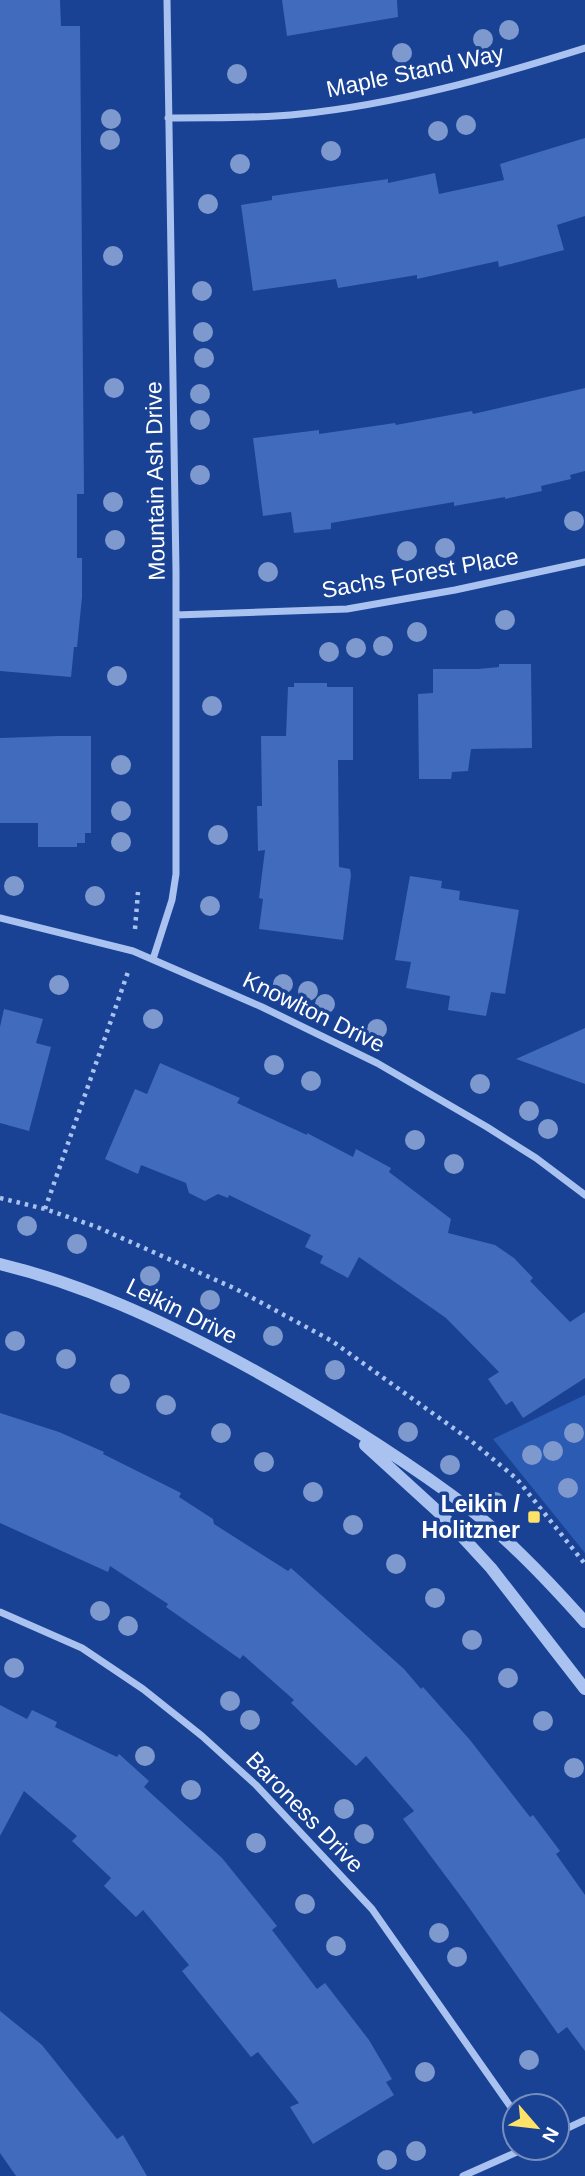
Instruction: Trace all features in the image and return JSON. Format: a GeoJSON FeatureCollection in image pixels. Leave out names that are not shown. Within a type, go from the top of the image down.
{"type":"FeatureCollection","features":[{"type":"Feature","properties":{"kind":"street","name":"Mountain Ash Drive"},"geometry":{"type":"LineString","coordinates":[[153,959],[172,900],[176,874],[176,615],[167,0]]}},
{"type":"Feature","properties":{"kind":"street","name":"Maple Stand Way"},"geometry":{"type":"LineString","coordinates":[[168,118],[299,114],[385,102],[585,48]]}},
{"type":"Feature","properties":{"kind":"street","name":"Sachs Forest Place"},"geometry":{"type":"LineString","coordinates":[[176,615],[347,610],[585,562]]}},
{"type":"Feature","properties":{"kind":"street","name":"Knowlton Drive"},"geometry":{"type":"LineString","coordinates":[[0,918],[133,951],[262,1007],[377,1063],[497,1133],[585,1195]]}},
{"type":"Feature","properties":{"kind":"street","name":"Leikin Drive"},"geometry":{"type":"LineString","coordinates":[[0,1264],[76,1286],[145,1314],[186,1333],[337,1418],[452,1495],[551,1584],[585,1622]]}},
{"type":"Feature","properties":{"kind":"street","name":"Leikin Drive"},"geometry":{"type":"LineString","coordinates":[[337,1418],[445,1518],[491,1568],[585,1689]]}},
{"type":"Feature","properties":{"kind":"street","name":"Baroness Drive"},"geometry":{"type":"LineString","coordinates":[[0,1612],[82,1648],[143,1689],[202,1736],[256,1785],[372,1909],[501,2093]]}},
{"type":"Feature","properties":{"kind":"street"},"geometry":{"type":"LineString","coordinates":[[463,2176],[501,2159]]}},
{"type":"Feature","properties":{"kind":"path"},"geometry":{"type":"LineString","coordinates":[[45,1209],[125,986],[133,951],[138,892]]}},
{"type":"Feature","properties":{"kind":"path"},"geometry":{"type":"LineString","coordinates":[[0,1198],[45,1209],[97,1227],[236,1289],[332,1341],[470,1440],[517,1479],[585,1564]]}},
{"type":"Feature","properties":{"kind":"shaded area"},"geometry":{"type":"Polygon","coordinates":[[[585,1395],[585,1553],[493,1439],[585,1395]]]}},
{"type":"Feature","properties":{"kind":"building"},"geometry":{"type":"Polygon","coordinates":[[[0,0],[60,0],[61,26],[80,26],[84,494],[77,494],[77,558],[82,558],[82,597],[71,677],[0,671],[0,0]]]}},
{"type":"Feature","properties":{"kind":"building"},"geometry":{"type":"Polygon","coordinates":[[[282,0],[397,0],[398,17],[287,36],[282,0]]]}},
{"type":"Feature","properties":{"kind":"building"},"geometry":{"type":"Polygon","coordinates":[[[585,138],[585,216],[557,225],[564,250],[499,267],[498,261],[417,279],[417,275],[338,288],[336,279],[253,291],[241,205],[272,200],[272,196],[388,179],[388,183],[435,173],[439,194],[504,180],[500,164],[585,138]]]}},
{"type":"Feature","properties":{"kind":"building"},"geometry":{"type":"Polygon","coordinates":[[[585,388],[585,471],[570,475],[571,479],[541,486],[542,491],[454,506],[454,502],[331,523],[331,529],[294,533],[291,512],[263,516],[253,438],[319,430],[319,434],[395,423],[396,425],[472,411],[473,414],[585,388]]]}},
{"type":"Feature","properties":{"kind":"building"},"geometry":{"type":"Polygon","coordinates":[[[499,664],[531,664],[532,748],[471,749],[468,771],[452,772],[451,779],[419,779],[418,694],[433,693],[433,669],[478,669],[499,667],[499,664]]]}},
{"type":"Feature","properties":{"kind":"building"},"geometry":{"type":"Polygon","coordinates":[[[294,683],[327,683],[327,687],[353,687],[353,760],[338,760],[339,867],[350,869],[351,875],[343,940],[259,929],[263,899],[259,898],[265,850],[258,851],[257,806],[262,806],[261,736],[286,736],[288,687],[294,687],[294,683]]]}},
{"type":"Feature","properties":{"kind":"building"},"geometry":{"type":"Polygon","coordinates":[[[91,736],[91,833],[85,833],[85,843],[77,843],[77,847],[38,847],[38,823],[0,823],[0,738],[91,736]]]}},
{"type":"Feature","properties":{"kind":"building"},"geometry":{"type":"Polygon","coordinates":[[[410,876],[442,881],[441,888],[460,891],[459,900],[519,910],[505,994],[491,992],[486,1016],[448,1010],[450,996],[406,988],[411,962],[395,960],[410,876]]]}},
{"type":"Feature","properties":{"kind":"building"},"geometry":{"type":"Polygon","coordinates":[[[4,1009],[43,1019],[36,1043],[51,1047],[29,1131],[0,1123],[0,1027],[4,1009]]]}},
{"type":"Feature","properties":{"kind":"building"},"geometry":{"type":"Polygon","coordinates":[[[585,1028],[585,1084],[516,1059],[585,1028]]]}},
{"type":"Feature","properties":{"kind":"building"},"geometry":{"type":"Polygon","coordinates":[[[160,1063],[240,1098],[237,1103],[307,1133],[353,1157],[356,1149],[391,1168],[389,1172],[451,1219],[448,1233],[495,1245],[514,1258],[533,1278],[530,1281],[570,1322],[585,1312],[585,1378],[523,1418],[512,1401],[506,1405],[488,1379],[499,1372],[446,1318],[359,1257],[348,1278],[320,1263],[323,1256],[305,1247],[311,1235],[229,1195],[228,1198],[218,1194],[205,1201],[189,1193],[186,1183],[141,1165],[138,1174],[105,1159],[135,1089],[147,1094],[160,1063]]]}},
{"type":"Feature","properties":{"kind":"building"},"geometry":{"type":"Polygon","coordinates":[[[0,1413],[59,1432],[104,1452],[103,1454],[181,1493],[179,1497],[213,1519],[214,1524],[288,1571],[291,1568],[404,1669],[421,1689],[423,1687],[470,1740],[530,1817],[533,1815],[560,1851],[556,1854],[585,1895],[585,2051],[567,2027],[558,2034],[403,1819],[414,1811],[366,1756],[356,1766],[291,1703],[294,1700],[243,1655],[240,1659],[166,1607],[168,1604],[110,1566],[108,1572],[0,1523],[0,1413]]]}},
{"type":"Feature","properties":{"kind":"building"},"geometry":{"type":"Polygon","coordinates":[[[0,1705],[27,1719],[32,1710],[57,1722],[55,1727],[117,1757],[119,1754],[149,1781],[144,1787],[222,1858],[277,1926],[272,1930],[317,1989],[325,1983],[369,2040],[392,2079],[386,2082],[394,2095],[313,2144],[290,2107],[299,2103],[258,2052],[251,2057],[182,1971],[189,1965],[143,1910],[136,1917],[104,1886],[111,1878],[72,1841],[77,1836],[24,1791],[0,1836],[0,1705]]]}},
{"type":"Feature","properties":{"kind":"building"},"geometry":{"type":"Polygon","coordinates":[[[0,2011],[42,2045],[117,2139],[123,2135],[147,2176],[16,2176],[0,2153],[0,2011]]]}},
{"type":"Feature","properties":{"kind":"place","name":"Leikin / Holitzner"},"geometry":{"type":"Point","coordinates":[534,1517]}}]}
